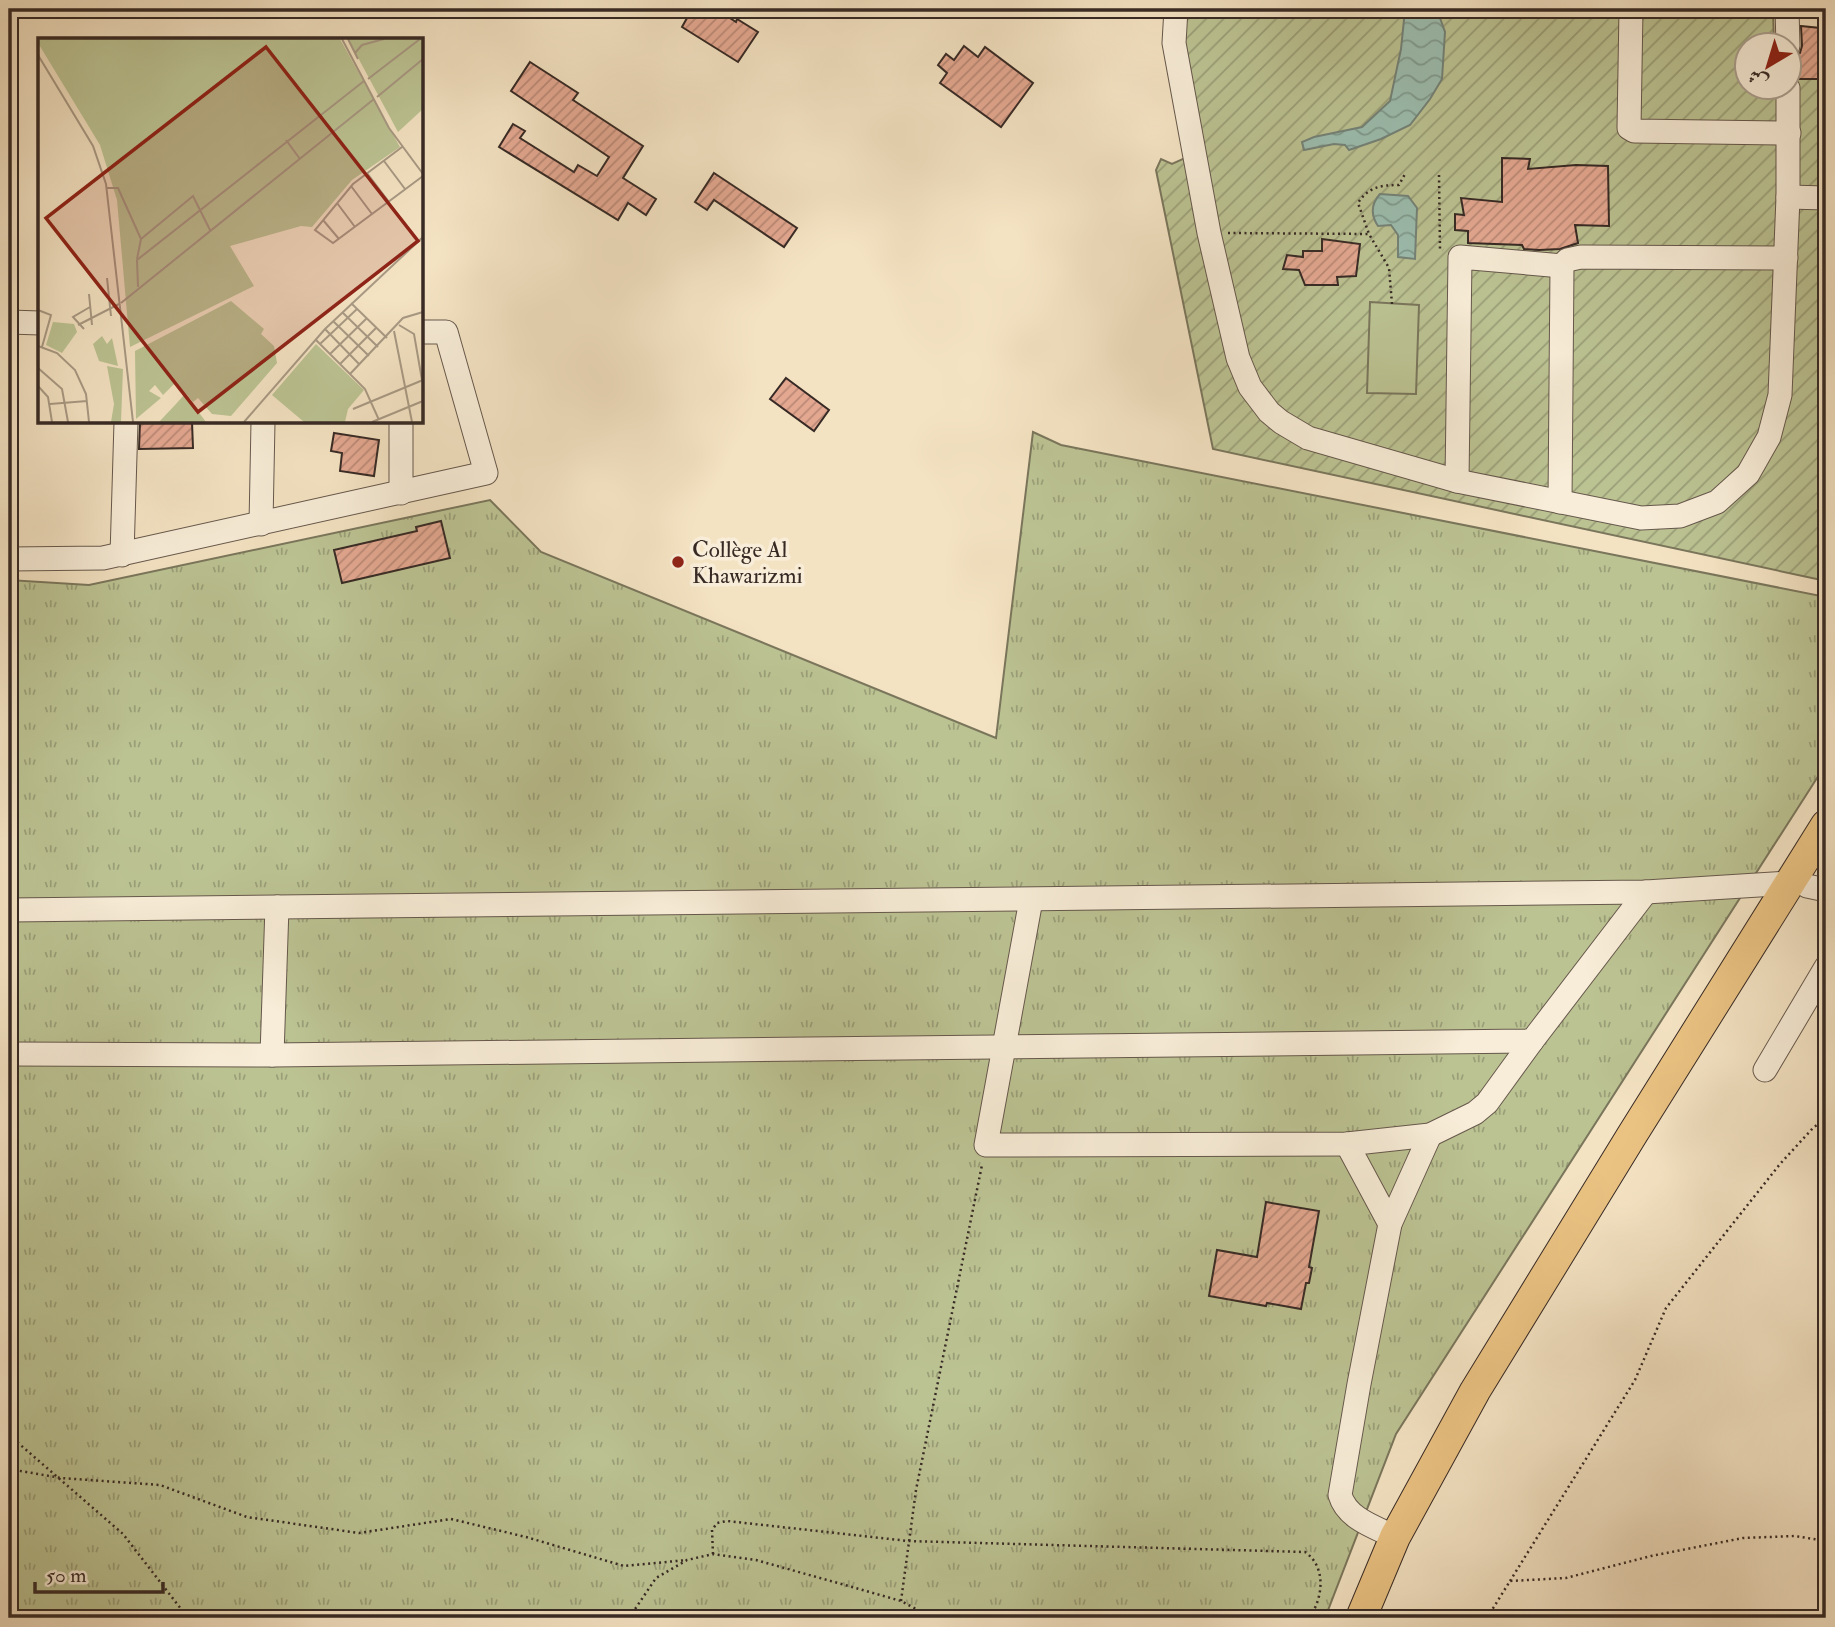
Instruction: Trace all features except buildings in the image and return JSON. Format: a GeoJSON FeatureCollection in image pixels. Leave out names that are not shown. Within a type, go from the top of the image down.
{"type":"FeatureCollection","features":[{"type":"Feature","properties":{"kind":"main road"},"geometry":{"type":"LineString","coordinates":[[1361,1618],[1395,1537],[1490,1365],[1808,886],[1826,825]]}},
{"type":"Feature","properties":{"kind":"main road"},"geometry":{"type":"LineString","coordinates":[[1378,1618],[1432,1500],[1519,1346],[1826,855]]}},
{"type":"Feature","properties":{"kind":"street"},"geometry":{"type":"LineString","coordinates":[[1176,9],[1174,43],[1209,233],[1238,358],[1250,387],[1269,412],[1308,438],[1457,481],[1641,518],[1680,516],[1717,502],[1748,474],[1769,437],[1780,395],[1788,197],[1788,102]]}},
{"type":"Feature","properties":{"kind":"street"},"geometry":{"type":"LineString","coordinates":[[1630,9],[1629,128],[1634,131],[1789,133]]}},
{"type":"Feature","properties":{"kind":"street"},"geometry":{"type":"LineString","coordinates":[[1787,9],[1788,32]]}},
{"type":"Feature","properties":{"kind":"street"},"geometry":{"type":"LineString","coordinates":[[1788,197],[1826,198]]}},
{"type":"Feature","properties":{"kind":"street"},"geometry":{"type":"LineString","coordinates":[[1457,481],[1460,257],[1562,266]]}},
{"type":"Feature","properties":{"kind":"street"},"geometry":{"type":"LineString","coordinates":[[1560,502],[1562,266],[1567,260],[1581,257],[1786,258]]}},
{"type":"Feature","properties":{"kind":"street"},"geometry":{"type":"LineString","coordinates":[[9,322],[38,323]]}},
{"type":"Feature","properties":{"kind":"street"},"geometry":{"type":"LineString","coordinates":[[9,559],[103,558],[122,555],[486,473],[446,332],[424,332]]}},
{"type":"Feature","properties":{"kind":"street"},"geometry":{"type":"LineString","coordinates":[[122,555],[126,424]]}},
{"type":"Feature","properties":{"kind":"street"},"geometry":{"type":"LineString","coordinates":[[261,524],[263,424]]}},
{"type":"Feature","properties":{"kind":"street"},"geometry":{"type":"LineString","coordinates":[[401,424],[401,493]]}},
{"type":"Feature","properties":{"kind":"street"},"geometry":{"type":"LineString","coordinates":[[9,911],[1646,892],[1808,886]]}},
{"type":"Feature","properties":{"kind":"street"},"geometry":{"type":"LineString","coordinates":[[1031,900],[986,1145],[1346,1144],[1430,1135],[1487,1103],[1646,892]]}},
{"type":"Feature","properties":{"kind":"street"},"geometry":{"type":"LineString","coordinates":[[272,1055],[277,907]]}},
{"type":"Feature","properties":{"kind":"street"},"geometry":{"type":"LineString","coordinates":[[1765,1070],[1826,967]]}},
{"type":"Feature","properties":{"kind":"street"},"geometry":{"type":"LineString","coordinates":[[9,1054],[272,1055],[1532,1041]]}},
{"type":"Feature","properties":{"kind":"street"},"geometry":{"type":"LineString","coordinates":[[1395,1537],[1355,1516],[1346,1508],[1340,1495],[1391,1224],[1430,1135]]}},
{"type":"Feature","properties":{"kind":"street"},"geometry":{"type":"LineString","coordinates":[[1346,1144],[1391,1224]]}},
{"type":"Feature","properties":{"kind":"path"},"geometry":{"type":"LineString","coordinates":[[1392,304],[1389,268],[1369,234],[1358,203],[1365,192],[1386,185],[1399,185],[1405,174]]}},
{"type":"Feature","properties":{"kind":"path"},"geometry":{"type":"LineString","coordinates":[[1439,175],[1440,249],[1460,257]]}},
{"type":"Feature","properties":{"kind":"path"},"geometry":{"type":"LineString","coordinates":[[1209,233],[1369,234]]}},
{"type":"Feature","properties":{"kind":"path"},"geometry":{"type":"LineString","coordinates":[[1487,1618],[1635,1380],[1666,1308],[1780,1164],[1813,1128],[1826,1118]]}},
{"type":"Feature","properties":{"kind":"path"},"geometry":{"type":"LineString","coordinates":[[901,1601],[916,1490],[986,1145]]}},
{"type":"Feature","properties":{"kind":"path"},"geometry":{"type":"LineString","coordinates":[[9,1435],[123,1534],[188,1618]]}},
{"type":"Feature","properties":{"kind":"path"},"geometry":{"type":"LineString","coordinates":[[9,1469],[61,1478],[160,1485],[247,1517],[359,1534],[451,1519],[526,1537],[624,1566],[687,1560],[713,1554],[756,1560],[901,1601],[933,1618]]}},
{"type":"Feature","properties":{"kind":"path"},"geometry":{"type":"LineString","coordinates":[[713,1554],[712,1530],[717,1523],[727,1521],[908,1541],[1305,1552],[1313,1557],[1321,1582],[1319,1598],[1309,1618]]}},
{"type":"Feature","properties":{"kind":"path"},"geometry":{"type":"LineString","coordinates":[[1510,1581],[1566,1578],[1651,1556],[1743,1538],[1795,1536],[1826,1541]]}},
{"type":"Feature","properties":{"kind":"path"},"geometry":{"type":"LineString","coordinates":[[629,1618],[656,1578],[687,1560]]}},
{"type":"Feature","properties":{"kind":"green space"},"geometry":{"type":"Polygon","coordinates":[[[1181,9],[1773,9],[1774,32],[1734,32],[1734,102],[1804,102],[1804,79],[1819,79],[1826,249],[1826,581],[1213,449],[1156,170],[1161,159],[1172,164],[1192,155],[1181,9]]]}},
{"type":"Feature","properties":{"kind":"green space"},"geometry":{"type":"Polygon","coordinates":[[[1370,302],[1419,305],[1416,394],[1367,393],[1370,302]]]}},
{"type":"Feature","properties":{"kind":"green space"},"geometry":{"type":"Polygon","coordinates":[[[1033,432],[1061,445],[1826,597],[1826,764],[1396,1434],[1325,1618],[9,1618],[9,580],[89,585],[490,500],[541,552],[996,738],[1033,432]]]}},
{"type":"Feature","properties":{"kind":"water"},"geometry":{"type":"Polygon","coordinates":[[[1405,10],[1440,18],[1445,32],[1442,79],[1430,99],[1410,125],[1381,139],[1349,150],[1345,145],[1334,144],[1304,150],[1302,142],[1314,137],[1362,127],[1390,101],[1401,49],[1405,10]]]}},
{"type":"Feature","properties":{"kind":"water"},"geometry":{"type":"Polygon","coordinates":[[[1380,194],[1408,196],[1417,208],[1415,259],[1398,257],[1398,235],[1391,225],[1378,226],[1375,222],[1373,209],[1380,194]]]}},
{"type":"Feature","properties":{"kind":"place","name":"Collège Al Khawarizmi"},"geometry":{"type":"Point","coordinates":[678,562]}}]}
